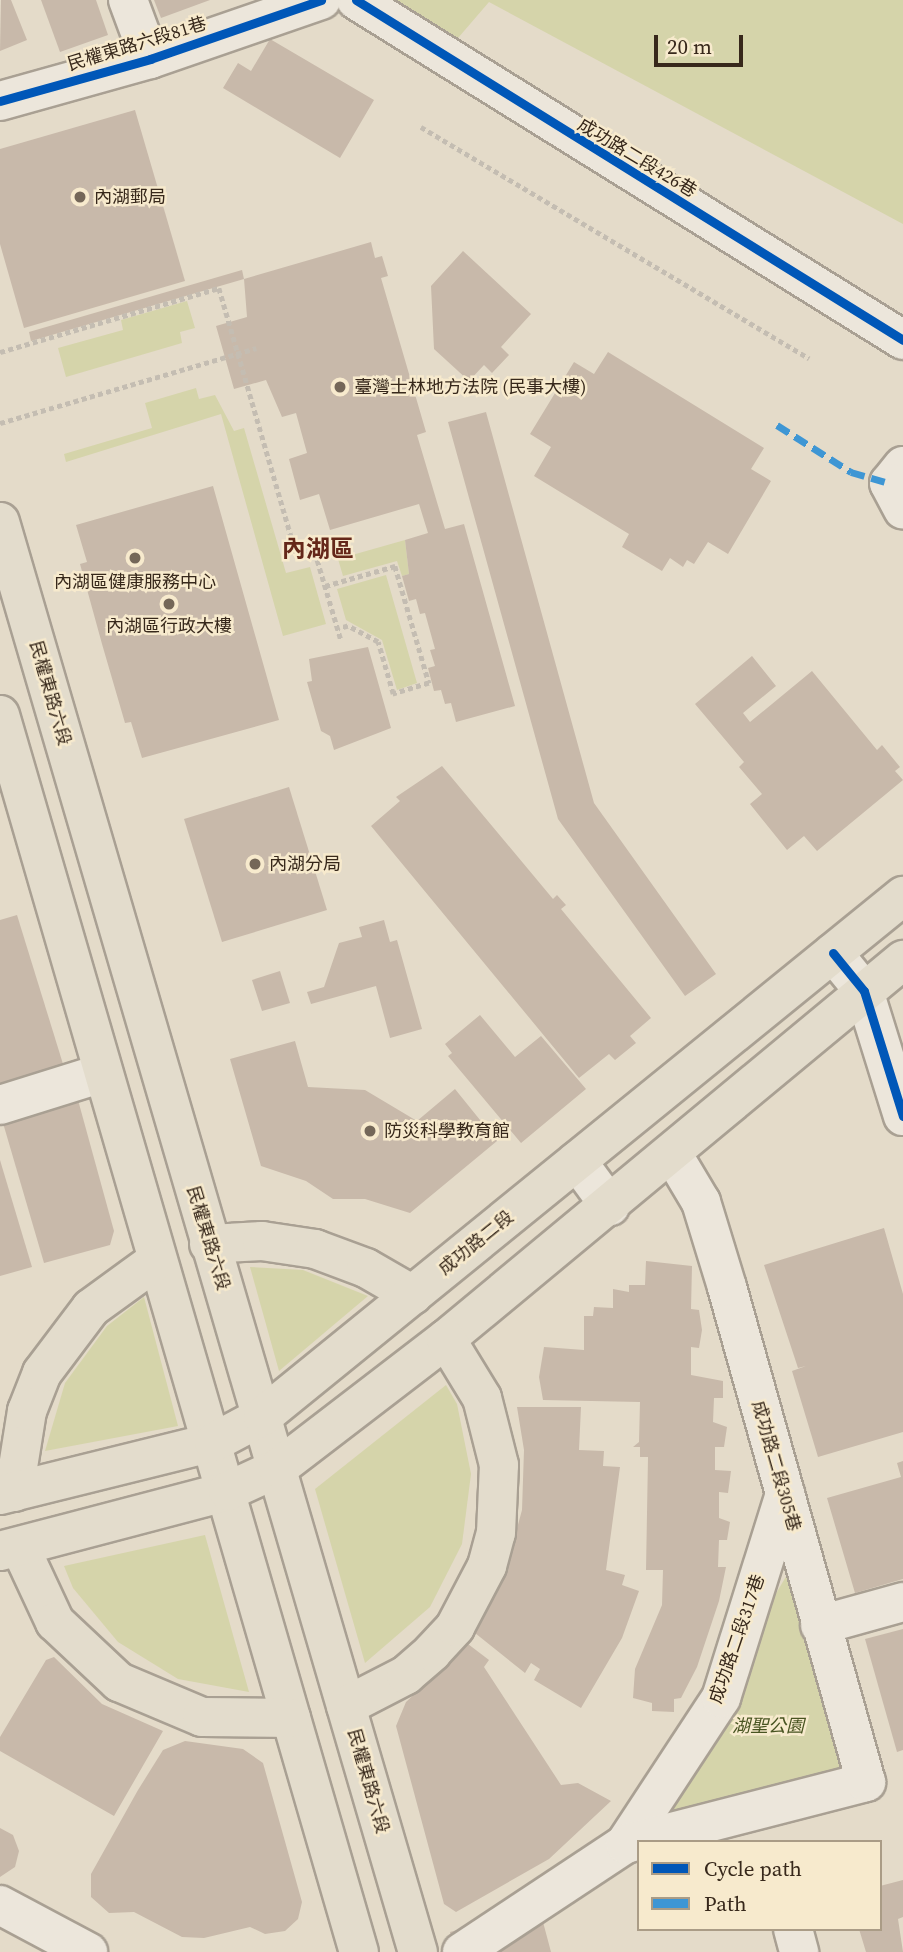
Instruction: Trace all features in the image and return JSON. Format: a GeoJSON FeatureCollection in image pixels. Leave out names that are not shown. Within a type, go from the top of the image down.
{"type":"FeatureCollection","features":[{"type":"Feature","properties":{"kind":"main road","name":"民權東路六段"},"geometry":{"type":"LineString","coordinates":[[0,522],[418,1952]]}},
{"type":"Feature","properties":{"kind":"main road"},"geometry":{"type":"LineString","coordinates":[[3,737],[157,1260],[214,1442],[359,1952]]}},
{"type":"Feature","properties":{"kind":"main road","name":"成功路二段"},"geometry":{"type":"LineString","coordinates":[[7,1494],[214,1442],[263,1416],[903,896]]}},
{"type":"Feature","properties":{"kind":"main road"},"geometry":{"type":"LineString","coordinates":[[291,1718],[202,1717],[118,1682],[55,1622],[10,1549],[228,1490],[278,1468],[446,1339],[673,1155],[903,960]]}},
{"type":"Feature","properties":{"kind":"main road"},"geometry":{"type":"LineString","coordinates":[[209,1244],[262,1241],[315,1249],[366,1268],[412,1295]]}},
{"type":"Feature","properties":{"kind":"main road"},"geometry":{"type":"LineString","coordinates":[[7,1494],[24,1425],[42,1373],[91,1308],[157,1260]]}},
{"type":"Feature","properties":{"kind":"main road"},"geometry":{"type":"LineString","coordinates":[[346,1706],[397,1681],[432,1652],[455,1626],[487,1566],[498,1510],[499,1465],[482,1398],[446,1339]]}},
{"type":"Feature","properties":{"kind":"street"},"geometry":{"type":"LineString","coordinates":[[128,0],[150,59]]}},
{"type":"Feature","properties":{"kind":"street","name":"成功路二段426巷"},"geometry":{"type":"LineString","coordinates":[[356,0],[903,340]]}},
{"type":"Feature","properties":{"kind":"street","name":"民權東路六段81巷"},"geometry":{"type":"LineString","coordinates":[[0,101],[150,59],[303,3]]}},
{"type":"Feature","properties":{"kind":"street"},"geometry":{"type":"LineString","coordinates":[[903,466],[889,482],[903,509]]}},
{"type":"Feature","properties":{"kind":"street"},"geometry":{"type":"LineString","coordinates":[[833,953],[864,991],[903,1116]]}},
{"type":"Feature","properties":{"kind":"street"},"geometry":{"type":"LineString","coordinates":[[0,1105],[103,1073]]}},
{"type":"Feature","properties":{"kind":"street","name":"成功路二段305巷"},"geometry":{"type":"LineString","coordinates":[[673,1155],[701,1202],[866,1782],[765,1827]]}},
{"type":"Feature","properties":{"kind":"street"},"geometry":{"type":"LineString","coordinates":[[577,1161],[610,1206]]}},
{"type":"Feature","properties":{"kind":"street","name":"成功路二段317巷"},"geometry":{"type":"LineString","coordinates":[[625,1844],[721,1698],[785,1494]]}},
{"type":"Feature","properties":{"kind":"street"},"geometry":{"type":"LineString","coordinates":[[820,1625],[903,1602]]}},
{"type":"Feature","properties":{"kind":"street"},"geometry":{"type":"LineString","coordinates":[[658,1840],[765,1827]]}},
{"type":"Feature","properties":{"kind":"street"},"geometry":{"type":"LineString","coordinates":[[462,1952],[625,1844],[637,1843]]}},
{"type":"Feature","properties":{"kind":"street"},"geometry":{"type":"LineString","coordinates":[[0,1905],[88,1952]]}},
{"type":"Feature","properties":{"kind":"street"},"geometry":{"type":"LineString","coordinates":[[794,1931],[799,1952]]}},
{"type":"Feature","properties":{"kind":"path"},"geometry":{"type":"LineString","coordinates":[[421,127],[809,358]]}},
{"type":"Feature","properties":{"kind":"path"},"geometry":{"type":"LineString","coordinates":[[0,352],[219,288],[297,558],[315,552],[341,640]]}},
{"type":"Feature","properties":{"kind":"path"},"geometry":{"type":"LineString","coordinates":[[0,423],[256,348]]}},
{"type":"Feature","properties":{"kind":"path"},"geometry":{"type":"LineString","coordinates":[[325,586],[395,566],[429,683],[393,694],[378,642],[348,626],[338,629]]}},
{"type":"Feature","properties":{"kind":"green space"},"geometry":{"type":"Polygon","coordinates":[[[379,0],[903,0],[903,224],[489,2],[446,52],[379,0]]]}},
{"type":"Feature","properties":{"kind":"green space"},"geometry":{"type":"Polygon","coordinates":[[[187,301],[195,328],[180,332],[182,343],[66,377],[58,348],[123,330],[121,320],[187,301]]]}},
{"type":"Feature","properties":{"kind":"green space"},"geometry":{"type":"Polygon","coordinates":[[[196,388],[199,399],[215,395],[234,431],[244,428],[286,573],[310,567],[326,624],[283,636],[221,414],[66,462],[64,454],[152,428],[145,403],[196,388]]]}},
{"type":"Feature","properties":{"kind":"green space"},"geometry":{"type":"Polygon","coordinates":[[[405,540],[409,574],[402,576],[397,561],[343,576],[338,559],[405,540]]]}},
{"type":"Feature","properties":{"kind":"green space"},"geometry":{"type":"Polygon","coordinates":[[[386,575],[417,683],[397,690],[382,640],[346,620],[337,589],[386,575]]]}},
{"type":"Feature","properties":{"kind":"green space"},"geometry":{"type":"Polygon","coordinates":[[[250,1267],[303,1270],[368,1296],[279,1371],[250,1267]]]}},
{"type":"Feature","properties":{"kind":"green space"},"geometry":{"type":"Polygon","coordinates":[[[144,1297],[178,1426],[45,1451],[65,1383],[107,1326],[144,1297]]]}},
{"type":"Feature","properties":{"kind":"green space"},"geometry":{"type":"Polygon","coordinates":[[[446,1385],[457,1404],[471,1474],[462,1544],[430,1607],[365,1663],[315,1489],[446,1385]]]}},
{"type":"Feature","properties":{"kind":"green space"},"geometry":{"type":"Polygon","coordinates":[[[205,1535],[249,1692],[178,1679],[118,1642],[73,1588],[64,1566],[205,1535]]]}},
{"type":"Feature","properties":{"kind":"green space","name":"湖聖公園"},"geometry":{"type":"Polygon","coordinates":[[[787,1575],[843,1768],[639,1822],[787,1575]]]}},
{"type":"Feature","properties":{"kind":"building"},"geometry":{"type":"Polygon","coordinates":[[[1,0],[11,0],[27,40],[0,51],[1,0]]]}},
{"type":"Feature","properties":{"kind":"building"},"geometry":{"type":"Polygon","coordinates":[[[41,0],[96,0],[108,35],[60,52],[41,0]]]}},
{"type":"Feature","properties":{"kind":"building"},"geometry":{"type":"Polygon","coordinates":[[[154,0],[210,0],[161,18],[154,0]]]}},
{"type":"Feature","properties":{"kind":"building"},"geometry":{"type":"Polygon","coordinates":[[[270,39],[374,100],[340,158],[223,88],[238,63],[251,71],[270,39]]]}},
{"type":"Feature","properties":{"kind":"building","name":"內湖郵局"},"geometry":{"type":"Polygon","coordinates":[[[135,110],[185,281],[24,328],[0,244],[0,149],[135,110]]]}},
{"type":"Feature","properties":{"kind":"building","name":"臺灣士林地方法院 (民事大樓)"},"geometry":{"type":"Polygon","coordinates":[[[371,242],[375,258],[382,256],[388,276],[381,278],[426,432],[417,435],[445,529],[464,524],[515,706],[456,722],[451,703],[445,704],[441,690],[434,691],[428,668],[435,666],[430,650],[435,649],[425,613],[420,614],[416,599],[409,601],[402,576],[409,574],[405,540],[428,533],[419,504],[330,530],[319,494],[300,500],[289,459],[307,453],[296,413],[282,417],[266,380],[234,389],[216,326],[247,317],[244,279],[371,242]]]}},
{"type":"Feature","properties":{"kind":"building"},"geometry":{"type":"Polygon","coordinates":[[[463,251],[531,314],[501,347],[509,355],[492,373],[484,365],[469,381],[434,349],[431,286],[463,251]]]}},
{"type":"Feature","properties":{"kind":"building"},"geometry":{"type":"Polygon","coordinates":[[[242,270],[244,279],[31,341],[29,332],[242,270]]]}},
{"type":"Feature","properties":{"kind":"building"},"geometry":{"type":"Polygon","coordinates":[[[608,352],[764,448],[751,469],[771,481],[728,554],[708,542],[694,564],[687,560],[683,567],[670,558],[662,571],[622,547],[629,534],[534,476],[551,447],[530,434],[574,362],[594,374],[608,352]]]}},
{"type":"Feature","properties":{"kind":"building"},"geometry":{"type":"Polygon","coordinates":[[[486,412],[594,803],[716,974],[685,996],[558,819],[448,422],[486,412]]]}},
{"type":"Feature","properties":{"kind":"building","name":"內湖區行政大樓"},"geometry":{"type":"Polygon","coordinates":[[[213,486],[279,720],[142,758],[131,722],[125,723],[102,644],[80,564],[87,562],[76,525],[213,486]]]}},
{"type":"Feature","properties":{"kind":"building"},"geometry":{"type":"Polygon","coordinates":[[[368,647],[391,728],[334,750],[330,736],[321,731],[307,682],[312,681],[309,659],[368,647]]]}},
{"type":"Feature","properties":{"kind":"building"},"geometry":{"type":"Polygon","coordinates":[[[752,656],[776,686],[743,713],[750,722],[812,671],[877,750],[882,745],[900,767],[895,771],[903,780],[817,851],[804,836],[787,850],[750,804],[762,794],[739,767],[744,762],[695,704],[752,656]]]}},
{"type":"Feature","properties":{"kind":"building"},"geometry":{"type":"Polygon","coordinates":[[[442,766],[553,899],[557,895],[566,905],[561,909],[651,1018],[630,1036],[636,1043],[615,1060],[609,1054],[579,1078],[371,826],[400,801],[396,797],[442,766]]]}},
{"type":"Feature","properties":{"kind":"building","name":"內湖分局"},"geometry":{"type":"Polygon","coordinates":[[[289,787],[327,910],[222,942],[184,819],[289,787]]]}},
{"type":"Feature","properties":{"kind":"building"},"geometry":{"type":"Polygon","coordinates":[[[17,915],[63,1064],[0,1083],[0,920],[17,915]]]}},
{"type":"Feature","properties":{"kind":"building"},"geometry":{"type":"Polygon","coordinates":[[[384,920],[390,942],[397,940],[422,1029],[390,1038],[376,986],[311,1004],[307,992],[324,987],[339,943],[362,937],[359,927],[384,920]]]}},
{"type":"Feature","properties":{"kind":"building"},"geometry":{"type":"Polygon","coordinates":[[[280,971],[290,1003],[262,1011],[252,980],[280,971]]]}},
{"type":"Feature","properties":{"kind":"building"},"geometry":{"type":"Polygon","coordinates":[[[480,1015],[515,1057],[541,1036],[586,1089],[521,1143],[448,1056],[452,1053],[445,1044],[480,1015]]]}},
{"type":"Feature","properties":{"kind":"building","name":"防災科學教育館"},"geometry":{"type":"Polygon","coordinates":[[[295,1041],[308,1087],[365,1090],[417,1121],[455,1089],[497,1141],[410,1213],[365,1199],[333,1199],[306,1181],[261,1166],[230,1059],[295,1041]]]}},
{"type":"Feature","properties":{"kind":"building"},"geometry":{"type":"Polygon","coordinates":[[[78,1100],[114,1231],[110,1245],[44,1263],[3,1123],[78,1100]]]}},
{"type":"Feature","properties":{"kind":"building"},"geometry":{"type":"Polygon","coordinates":[[[0,1160],[32,1267],[0,1276],[0,1160]]]}},
{"type":"Feature","properties":{"kind":"building"},"geometry":{"type":"Polygon","coordinates":[[[884,1228],[903,1294],[903,1432],[818,1457],[792,1371],[806,1366],[798,1368],[764,1265],[884,1228]]]}},
{"type":"Feature","properties":{"kind":"building"},"geometry":{"type":"Polygon","coordinates":[[[646,1261],[692,1266],[691,1309],[699,1310],[702,1330],[699,1348],[691,1347],[691,1375],[723,1381],[723,1398],[714,1398],[713,1422],[727,1427],[724,1447],[715,1447],[715,1470],[731,1471],[728,1493],[719,1492],[719,1518],[730,1522],[727,1540],[719,1540],[718,1567],[726,1567],[719,1601],[697,1667],[681,1698],[674,1699],[674,1712],[652,1711],[652,1703],[633,1698],[635,1669],[662,1605],[663,1570],[646,1570],[648,1457],[640,1457],[640,1447],[633,1447],[639,1442],[640,1402],[543,1400],[539,1377],[544,1347],[584,1350],[584,1316],[593,1316],[594,1307],[613,1308],[613,1289],[629,1292],[629,1285],[645,1285],[646,1261]]]}},
{"type":"Feature","properties":{"kind":"building"},"geometry":{"type":"Polygon","coordinates":[[[517,1407],[581,1407],[579,1450],[604,1451],[603,1466],[620,1467],[606,1570],[625,1575],[622,1585],[639,1591],[622,1638],[581,1708],[534,1680],[540,1669],[531,1663],[525,1673],[475,1633],[503,1580],[522,1510],[524,1450],[517,1407]]]}},
{"type":"Feature","properties":{"kind":"building"},"geometry":{"type":"Polygon","coordinates":[[[903,1461],[903,1579],[855,1593],[827,1498],[901,1477],[897,1463],[903,1461]]]}},
{"type":"Feature","properties":{"kind":"building"},"geometry":{"type":"Polygon","coordinates":[[[903,1629],[903,1750],[897,1752],[865,1639],[903,1629]]]}},
{"type":"Feature","properties":{"kind":"building"},"geometry":{"type":"Polygon","coordinates":[[[468,1644],[489,1660],[484,1667],[561,1785],[578,1783],[611,1801],[549,1859],[456,1912],[444,1904],[396,1726],[406,1702],[468,1644]]]}},
{"type":"Feature","properties":{"kind":"building"},"geometry":{"type":"Polygon","coordinates":[[[54,1657],[102,1704],[163,1731],[114,1816],[0,1751],[0,1737],[46,1660],[54,1657]]]}},
{"type":"Feature","properties":{"kind":"building"},"geometry":{"type":"Polygon","coordinates":[[[185,1741],[243,1749],[263,1763],[302,1902],[298,1919],[285,1931],[265,1934],[250,1927],[204,1938],[182,1937],[134,1912],[109,1913],[91,1897],[91,1874],[138,1790],[163,1750],[185,1741]]]}},
{"type":"Feature","properties":{"kind":"building"},"geometry":{"type":"Polygon","coordinates":[[[0,1828],[13,1835],[19,1851],[15,1867],[0,1877],[0,1828]]]}},
{"type":"Feature","properties":{"kind":"building"},"geometry":{"type":"Polygon","coordinates":[[[903,1880],[903,1917],[898,1919],[903,1952],[866,1952],[860,1931],[882,1931],[882,1885],[903,1880]]]}},
{"type":"Feature","properties":{"kind":"building"},"geometry":{"type":"Polygon","coordinates":[[[539,1907],[551,1952],[455,1952],[450,1932],[539,1907]]]}},
{"type":"Feature","properties":{"kind":"marked path"},"geometry":{"type":"LineString","coordinates":[[777,425],[851,472],[889,483]]}},
{"type":"Feature","properties":{"kind":"cycle path"},"geometry":{"type":"LineString","coordinates":[[0,101],[150,59],[321,0]]}},
{"type":"Feature","properties":{"kind":"cycle path"},"geometry":{"type":"LineString","coordinates":[[356,0],[903,340]]}},
{"type":"Feature","properties":{"kind":"cycle path"},"geometry":{"type":"LineString","coordinates":[[833,953],[864,991],[903,1116]]}},
{"type":"Feature","properties":{"kind":"place","name":"內湖郵局"},"geometry":{"type":"Point","coordinates":[80,197]}},
{"type":"Feature","properties":{"kind":"place","name":"臺灣士林地方法院 (民事大樓)"},"geometry":{"type":"Point","coordinates":[340,387]}},
{"type":"Feature","properties":{"kind":"place","name":"內湖區健康服務中心"},"geometry":{"type":"Point","coordinates":[135,558]}},
{"type":"Feature","properties":{"kind":"place","name":"內湖區行政大樓"},"geometry":{"type":"Point","coordinates":[169,604]}},
{"type":"Feature","properties":{"kind":"place","name":"內湖分局"},"geometry":{"type":"Point","coordinates":[255,864]}},
{"type":"Feature","properties":{"kind":"place","name":"防災科學教育館"},"geometry":{"type":"Point","coordinates":[370,1131]}},
{"type":"Feature","properties":{"kind":"district","name":"內湖區"},"geometry":{"type":"Point","coordinates":[318,549]}}]}
